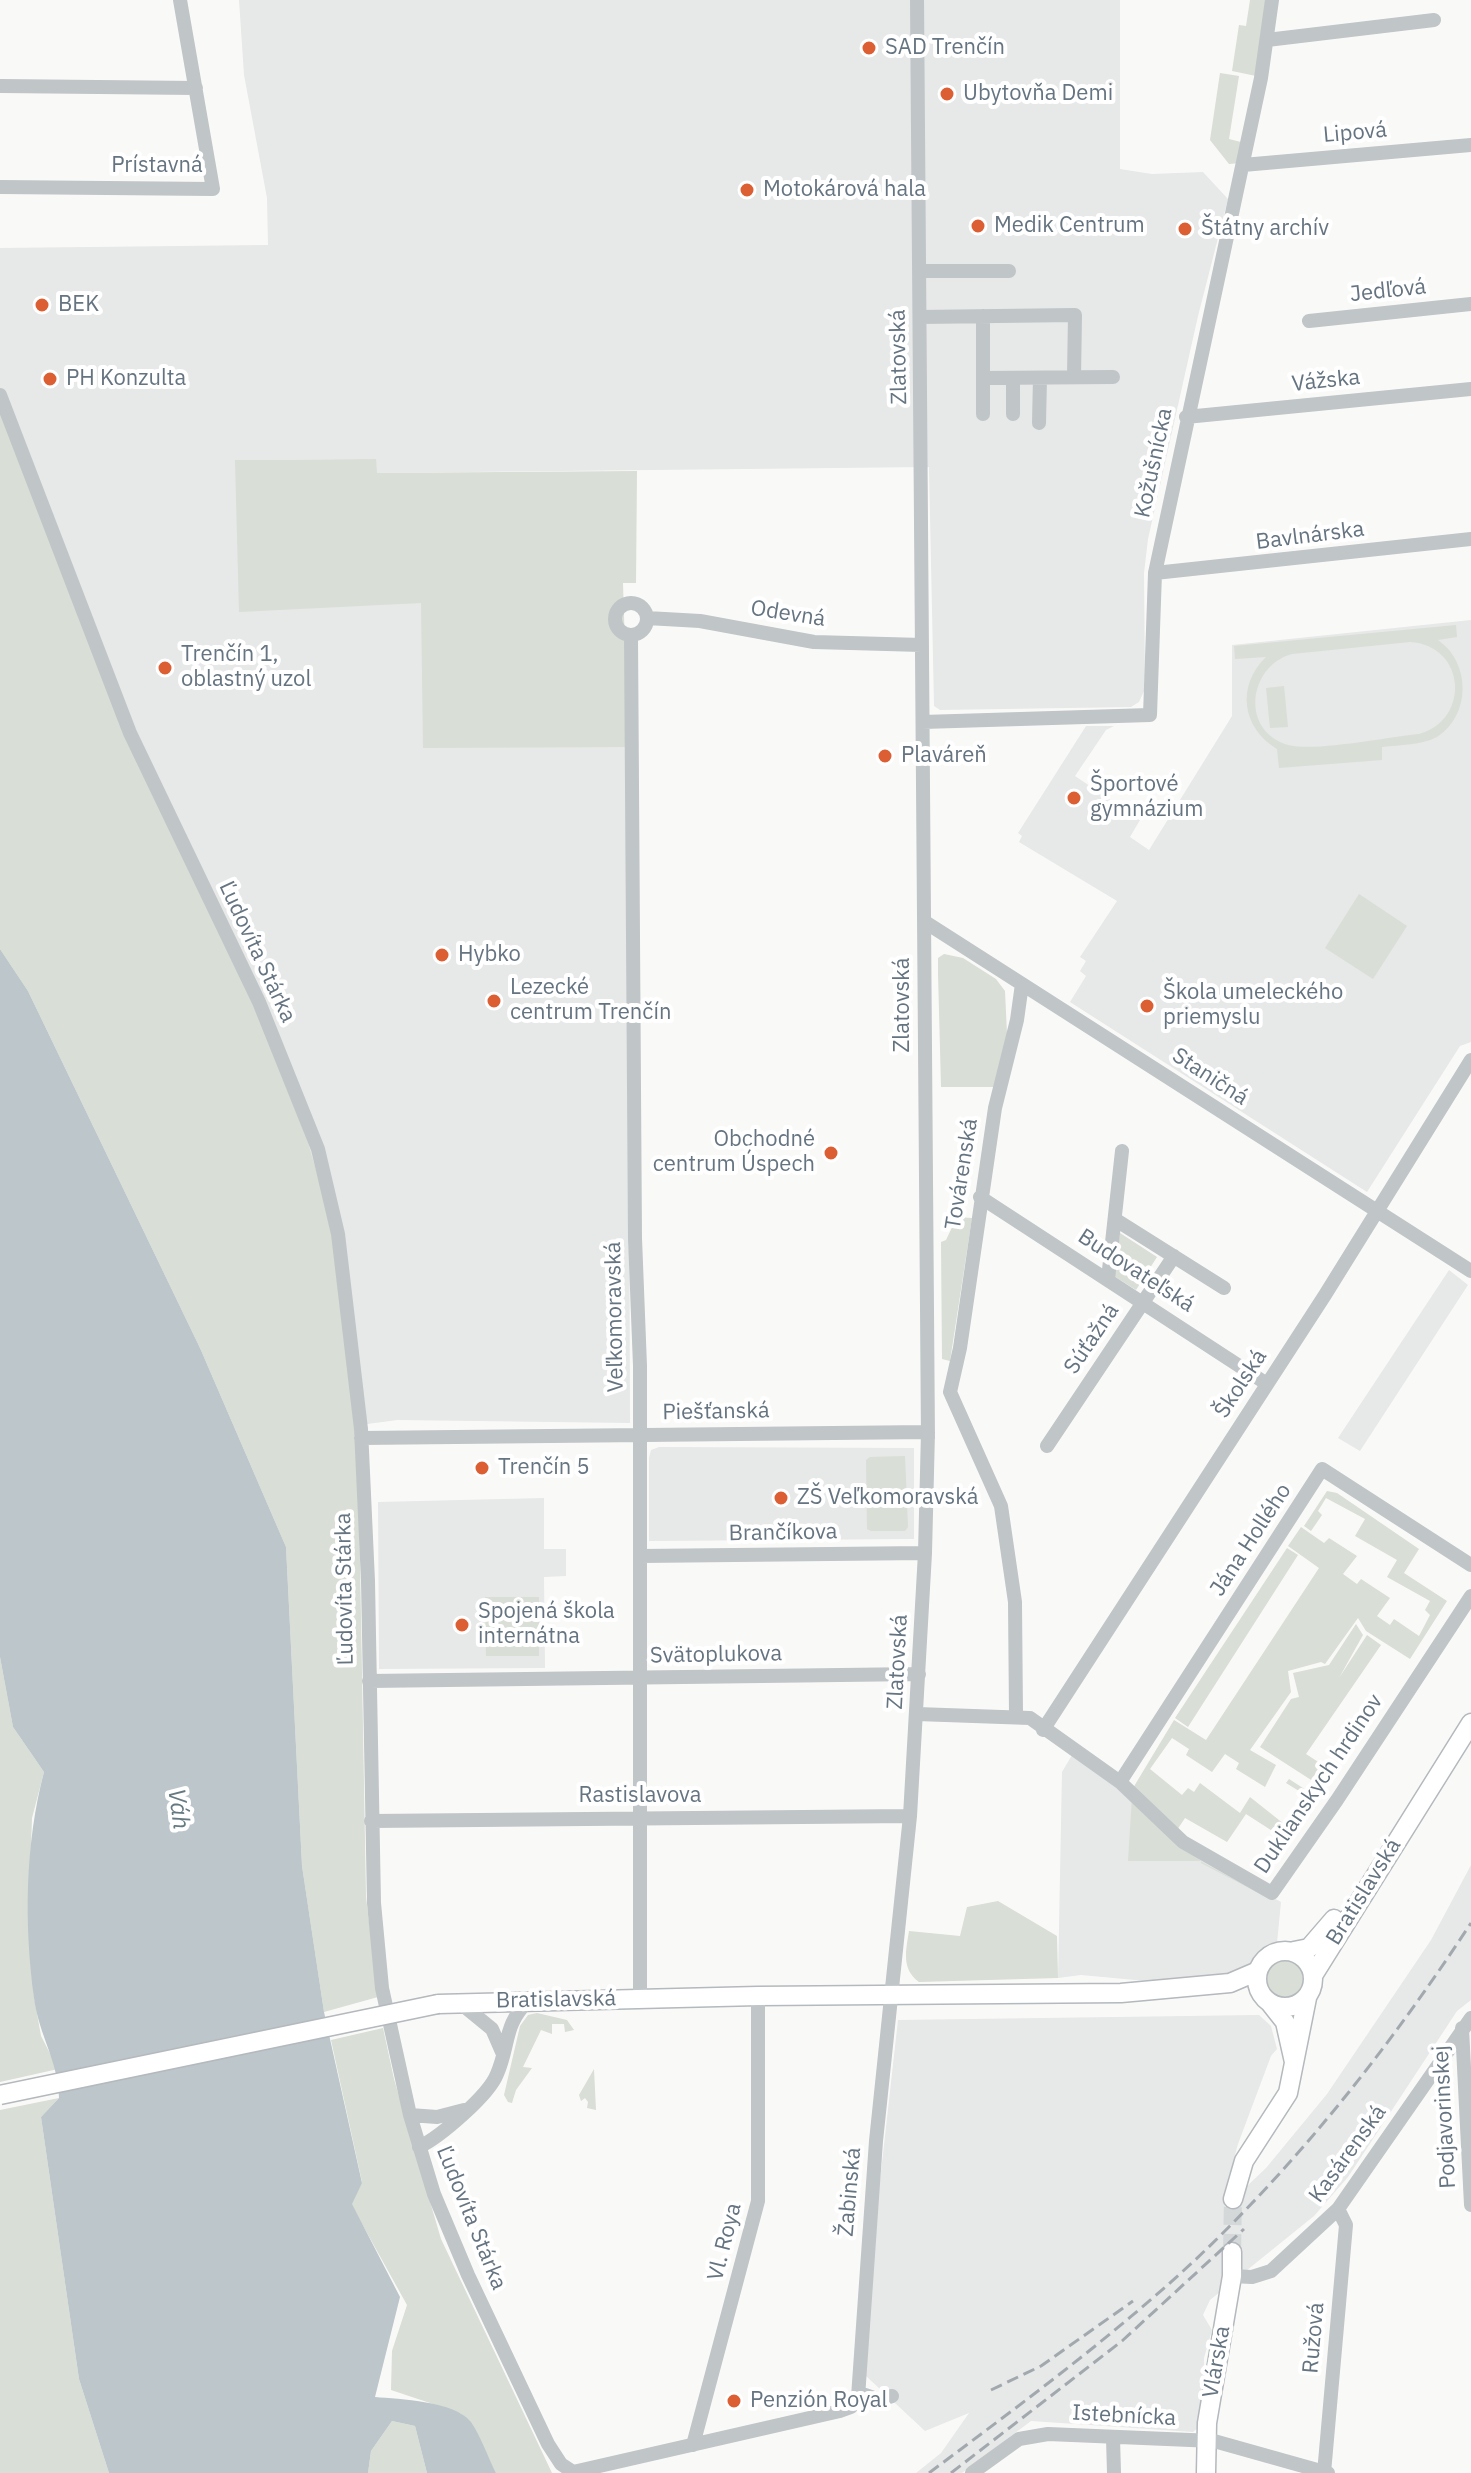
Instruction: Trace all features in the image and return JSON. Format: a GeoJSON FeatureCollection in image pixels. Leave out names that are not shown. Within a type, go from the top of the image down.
{"type":"FeatureCollection","features":[{"type":"Feature","properties":{"kind":"main road","name":"Bratislavská"},"geometry":{"type":"LineString","coordinates":[[1121,1993],[1139,1997],[1264,1998],[1284,2007],[1307,1998],[1314,1974],[1471,1723]]}},
{"type":"Feature","properties":{"kind":"main road","name":"Bratislavská"},"geometry":{"type":"LineString","coordinates":[[0,2095],[459,2002],[1121,1993],[1230,1983],[1258,1971],[1273,1953],[1294,1951],[1317,1941],[1414,1810]]}},
{"type":"Feature","properties":{"kind":"main road","name":"Bratislavská"},"geometry":{"type":"LineString","coordinates":[[1294,1951],[1303,1956],[1314,1974]]}},
{"type":"Feature","properties":{"kind":"main road"},"geometry":{"type":"LineString","coordinates":[[1258,1971],[1264,1998],[1285,2022],[1294,2069]]}},
{"type":"Feature","properties":{"kind":"main road"},"geometry":{"type":"LineString","coordinates":[[1233,2199],[1240,2169],[1281,2109],[1294,2069],[1300,2018],[1307,1998]]}},
{"type":"Feature","properties":{"kind":"main road","name":"Vlárska"},"geometry":{"type":"LineString","coordinates":[[1206,2473],[1205,2441],[1232,2276],[1232,2252]]}},
{"type":"Feature","properties":{"kind":"street","name":"Prístavná"},"geometry":{"type":"LineString","coordinates":[[0,187],[213,189],[180,0]]}},
{"type":"Feature","properties":{"kind":"street","name":"Zlatovská"},"geometry":{"type":"LineString","coordinates":[[917,0],[928,1438],[928,1432]]}},
{"type":"Feature","properties":{"kind":"street","name":"Kožušnícka"},"geometry":{"type":"LineString","coordinates":[[923,722],[1150,715],[1155,573],[1186,417],[1243,165],[1272,0]]}},
{"type":"Feature","properties":{"kind":"street"},"geometry":{"type":"LineString","coordinates":[[1267,40],[1434,20]]}},
{"type":"Feature","properties":{"kind":"street"},"geometry":{"type":"LineString","coordinates":[[0,86],[196,88]]}},
{"type":"Feature","properties":{"kind":"street","name":"Lipová"},"geometry":{"type":"LineString","coordinates":[[1243,165],[1471,145]]}},
{"type":"Feature","properties":{"kind":"street"},"geometry":{"type":"LineString","coordinates":[[920,271],[1009,271]]}},
{"type":"Feature","properties":{"kind":"street","name":"Jedľová"},"geometry":{"type":"LineString","coordinates":[[1309,321],[1471,304]]}},
{"type":"Feature","properties":{"kind":"street"},"geometry":{"type":"LineString","coordinates":[[920,317],[1075,315],[1074,377]]}},
{"type":"Feature","properties":{"kind":"street"},"geometry":{"type":"LineString","coordinates":[[983,316],[983,414]]}},
{"type":"Feature","properties":{"kind":"street"},"geometry":{"type":"LineString","coordinates":[[983,378],[1113,377]]}},
{"type":"Feature","properties":{"kind":"street"},"geometry":{"type":"LineString","coordinates":[[1013,378],[1013,414]]}},
{"type":"Feature","properties":{"kind":"street"},"geometry":{"type":"LineString","coordinates":[[1039,423],[1040,378]]}},
{"type":"Feature","properties":{"kind":"street","name":"Vážska"},"geometry":{"type":"LineString","coordinates":[[1186,417],[1471,389]]}},
{"type":"Feature","properties":{"kind":"street","name":"Ľudovíta Stárka"},"geometry":{"type":"LineString","coordinates":[[0,395],[130,733],[259,1002],[318,1149],[344,1274],[361,1438],[374,1903],[382,1988],[419,2147],[468,2275],[561,2464],[568,2470],[581,2472],[847,2409],[859,2393]]}},
{"type":"Feature","properties":{"kind":"street","name":"Bavlnárska"},"geometry":{"type":"LineString","coordinates":[[1155,573],[1471,539]]}},
{"type":"Feature","properties":{"kind":"street"},"geometry":{"type":"LineString","coordinates":[[635,603],[644,609],[647,618],[640,632],[631,635],[621,632],[615,624],[615,614],[621,606],[635,603]]}},
{"type":"Feature","properties":{"kind":"street","name":"Odevná"},"geometry":{"type":"LineString","coordinates":[[647,618],[700,621],[814,642],[922,645]]}},
{"type":"Feature","properties":{"kind":"street","name":"Veľkomoravská"},"geometry":{"type":"LineString","coordinates":[[631,635],[640,1556],[640,1999]]}},
{"type":"Feature","properties":{"kind":"street","name":"Staničná"},"geometry":{"type":"LineString","coordinates":[[925,922],[1471,1271]]}},
{"type":"Feature","properties":{"kind":"street","name":"Továrenská"},"geometry":{"type":"LineString","coordinates":[[1016,1715],[1018,1665],[1015,1602],[1001,1506],[950,1392],[995,1108],[1017,1020],[1022,984]]}},
{"type":"Feature","properties":{"kind":"street","name":"Školská"},"geometry":{"type":"LineString","coordinates":[[1043,1730],[1378,1211],[1471,1060]]}},
{"type":"Feature","properties":{"kind":"street","name":"Súťažná"},"geometry":{"type":"LineString","coordinates":[[1108,1279],[1122,1151]]}},
{"type":"Feature","properties":{"kind":"street","name":"Budovateľská"},"geometry":{"type":"LineString","coordinates":[[980,1197],[1267,1384]]}},
{"type":"Feature","properties":{"kind":"street"},"geometry":{"type":"LineString","coordinates":[[1116,1220],[1224,1288]]}},
{"type":"Feature","properties":{"kind":"street","name":"Súťažná"},"geometry":{"type":"LineString","coordinates":[[1047,1446],[1174,1256]]}},
{"type":"Feature","properties":{"kind":"street"},"geometry":{"type":"LineString","coordinates":[[929,1370],[954,1373]]}},
{"type":"Feature","properties":{"kind":"street","name":"Zlatovská"},"geometry":{"type":"LineString","coordinates":[[890,1995],[910,1816],[917,1714],[928,1432]]}},
{"type":"Feature","properties":{"kind":"street","name":"Piešťanská"},"geometry":{"type":"LineString","coordinates":[[361,1438],[928,1432]]}},
{"type":"Feature","properties":{"kind":"street","name":"Jána Hollého"},"geometry":{"type":"LineString","coordinates":[[1120,1782],[1322,1469],[1471,1565]]}},
{"type":"Feature","properties":{"kind":"street","name":"Brančíkova"},"geometry":{"type":"LineString","coordinates":[[640,1556],[925,1553]]}},
{"type":"Feature","properties":{"kind":"street","name":"Duklianskych hrdinov"},"geometry":{"type":"LineString","coordinates":[[917,1714],[1016,1715],[1030,1718],[1120,1782],[1183,1842],[1272,1893],[1471,1596]]}},
{"type":"Feature","properties":{"kind":"street","name":"Svätoplukova"},"geometry":{"type":"LineString","coordinates":[[369,1681],[919,1674]]}},
{"type":"Feature","properties":{"kind":"street","name":"Rastislavova"},"geometry":{"type":"LineString","coordinates":[[371,1821],[910,1816]]}},
{"type":"Feature","properties":{"kind":"street","name":"Žabinská"},"geometry":{"type":"LineString","coordinates":[[859,2393],[860,2332],[890,1995]]}},
{"type":"Feature","properties":{"kind":"street","name":"Vl. Roya"},"geometry":{"type":"LineString","coordinates":[[693,2445],[758,2201],[758,1996]]}},
{"type":"Feature","properties":{"kind":"street"},"geometry":{"type":"LineString","coordinates":[[492,2029],[508,2000]]}},
{"type":"Feature","properties":{"kind":"street"},"geometry":{"type":"LineString","coordinates":[[419,2147],[440,2136],[492,2084],[510,2021],[529,2000]]}},
{"type":"Feature","properties":{"kind":"street"},"geometry":{"type":"LineString","coordinates":[[459,2002],[492,2029],[502,2052]]}},
{"type":"Feature","properties":{"kind":"street","name":"Podjavorinskej"},"geometry":{"type":"LineString","coordinates":[[1467,2023],[1471,2205]]}},
{"type":"Feature","properties":{"kind":"street","name":"Kasárenská"},"geometry":{"type":"LineString","coordinates":[[1232,2276],[1252,2277],[1271,2271],[1338,2209],[1467,2023]]}},
{"type":"Feature","properties":{"kind":"street"},"geometry":{"type":"LineString","coordinates":[[410,2115],[437,2117],[464,2110]]}},
{"type":"Feature","properties":{"kind":"street","name":"Ružová"},"geometry":{"type":"LineString","coordinates":[[1326,2473],[1346,2225],[1338,2209]]}},
{"type":"Feature","properties":{"kind":"street"},"geometry":{"type":"LineString","coordinates":[[859,2393],[880,2400],[892,2396]]}},
{"type":"Feature","properties":{"kind":"street","name":"Istebnícka"},"geometry":{"type":"LineString","coordinates":[[972,2473],[1012,2443],[1030,2435],[1205,2441],[1326,2473]]}},
{"type":"Feature","properties":{"kind":"street"},"geometry":{"type":"LineString","coordinates":[[1113,2438],[1114,2473]]}},
{"type":"Feature","properties":{"kind":"shaded area"},"geometry":{"type":"Polygon","coordinates":[[[239,0],[1120,0],[1120,169],[1152,174],[1203,172],[1228,199],[1198,316],[1148,539],[1144,573],[1145,689],[1139,702],[1131,707],[940,710],[934,706],[929,467],[376,473],[376,459],[235,460],[421,603],[628,747],[630,1423],[397,1420],[353,1426],[351,1377],[262,1022],[132,749],[0,412],[0,248],[268,245],[267,198],[244,75],[239,0]]]}},
{"type":"Feature","properties":{"kind":"shaded area"},"geometry":{"type":"Polygon","coordinates":[[[1250,0],[1273,0],[1261,77],[1232,71],[1239,25],[1246,26],[1250,0]]]}},
{"type":"Feature","properties":{"kind":"shaded area"},"geometry":{"type":"Polygon","coordinates":[[[1220,73],[1239,76],[1229,139],[1245,143],[1240,163],[1229,164],[1210,140],[1220,73]]]}},
{"type":"Feature","properties":{"kind":"shaded area"},"geometry":{"type":"Polygon","coordinates":[[[0,412],[132,749],[295,1098],[329,1215],[351,1377],[359,1506],[366,1897],[378,1997],[324,2012],[302,1866],[286,1547],[200,1348],[28,991],[0,949],[0,412]]]}},
{"type":"Feature","properties":{"kind":"shaded area"},"geometry":{"type":"Polygon","coordinates":[[[376,459],[377,473],[637,471],[636,583],[623,583],[628,747],[423,748],[421,603],[239,612],[235,460],[376,459]]]}},
{"type":"Feature","properties":{"kind":"shaded area"},"geometry":{"type":"Polygon","coordinates":[[[1471,620],[1471,1042],[1460,1046],[1367,1192],[1070,1002],[1086,976],[1080,971],[1086,961],[1080,957],[1117,901],[1019,842],[1022,836],[1018,833],[1086,726],[1114,726],[1106,730],[1075,776],[1140,820],[1130,837],[1149,850],[1232,716],[1232,645],[1471,620]]]}},
{"type":"Feature","properties":{"kind":"shaded area"},"geometry":{"type":"Polygon","coordinates":[[[1456,625],[1457,637],[1438,640],[1457,662],[1463,689],[1461,703],[1456,716],[1437,737],[1382,747],[1382,760],[1279,768],[1277,749],[1256,730],[1247,706],[1250,681],[1266,657],[1235,659],[1234,646],[1456,625]],[[1410,642],[1292,654],[1277,661],[1266,671],[1259,684],[1256,699],[1262,727],[1273,738],[1288,745],[1316,747],[1419,734],[1436,726],[1454,700],[1455,684],[1451,669],[1442,656],[1429,646],[1410,642]]]}},
{"type":"Feature","properties":{"kind":"shaded area"},"geometry":{"type":"Polygon","coordinates":[[[1284,686],[1288,727],[1270,728],[1266,688],[1284,686]]]}},
{"type":"Feature","properties":{"kind":"shaded area"},"geometry":{"type":"Polygon","coordinates":[[[1359,894],[1407,926],[1373,979],[1325,948],[1359,894]]]}},
{"type":"Feature","properties":{"kind":"shaded area"},"geometry":{"type":"Polygon","coordinates":[[[944,954],[963,958],[996,979],[1005,991],[1007,1034],[994,1087],[941,1087],[938,958],[944,954]]]}},
{"type":"Feature","properties":{"kind":"shaded area"},"geometry":{"type":"Polygon","coordinates":[[[957,1217],[972,1218],[950,1361],[942,1359],[941,1242],[946,1240],[957,1217]]]}},
{"type":"Feature","properties":{"kind":"shaded area"},"geometry":{"type":"Polygon","coordinates":[[[1120,1233],[1157,1257],[1136,1290],[1114,1276],[1120,1233]]]}},
{"type":"Feature","properties":{"kind":"shaded area"},"geometry":{"type":"Polygon","coordinates":[[[1449,1270],[1468,1285],[1360,1451],[1338,1438],[1449,1270]]]}},
{"type":"Feature","properties":{"kind":"shaded area","name":"ZŠ Veľkomoravská"},"geometry":{"type":"Polygon","coordinates":[[[659,1447],[914,1448],[914,1539],[649,1541],[649,1458],[651,1450],[659,1447]]]}},
{"type":"Feature","properties":{"kind":"shaded area"},"geometry":{"type":"Polygon","coordinates":[[[905,1456],[908,1527],[905,1531],[871,1531],[867,1529],[866,1460],[870,1457],[905,1456]]]}},
{"type":"Feature","properties":{"kind":"shaded area"},"geometry":{"type":"Polygon","coordinates":[[[1327,1491],[1337,1493],[1419,1549],[1404,1573],[1447,1601],[1410,1659],[1366,1631],[1358,1618],[1325,1664],[1321,1662],[1288,1671],[1291,1692],[1250,1750],[1276,1765],[1265,1787],[1236,1769],[1239,1763],[1225,1754],[1212,1772],[1186,1755],[1189,1749],[1172,1738],[1150,1769],[1182,1795],[1188,1788],[1194,1792],[1200,1783],[1240,1813],[1250,1797],[1284,1824],[1289,1815],[1298,1820],[1312,1799],[1286,1783],[1289,1779],[1320,1799],[1291,1843],[1246,1814],[1227,1842],[1185,1818],[1177,1830],[1133,1788],[1174,1720],[1206,1740],[1319,1568],[1288,1546],[1301,1527],[1324,1543],[1329,1538],[1357,1556],[1343,1574],[1357,1584],[1361,1579],[1390,1598],[1377,1616],[1390,1625],[1394,1619],[1419,1636],[1430,1615],[1425,1610],[1430,1601],[1387,1577],[1397,1560],[1355,1536],[1365,1519],[1326,1498],[1318,1511],[1322,1515],[1311,1531],[1304,1526],[1327,1491]]]}},
{"type":"Feature","properties":{"kind":"shaded area","name":"Spojená škola internátna"},"geometry":{"type":"Polygon","coordinates":[[[544,1498],[544,1549],[566,1549],[566,1576],[544,1577],[545,1668],[379,1669],[378,1502],[544,1498]]]}},
{"type":"Feature","properties":{"kind":"shaded area"},"geometry":{"type":"Polygon","coordinates":[[[1287,1548],[1298,1555],[1188,1727],[1175,1718],[1287,1548]]]}},
{"type":"Feature","properties":{"kind":"shaded area"},"geometry":{"type":"Polygon","coordinates":[[[485,1597],[539,1597],[539,1656],[486,1656],[485,1597]]]}},
{"type":"Feature","properties":{"kind":"shaded area"},"geometry":{"type":"Polygon","coordinates":[[[1356,1624],[1363,1635],[1339,1678],[1367,1635],[1381,1645],[1306,1754],[1326,1767],[1338,1765],[1322,1787],[1260,1747],[1291,1699],[1299,1697],[1293,1673],[1329,1665],[1356,1624]]]}},
{"type":"Feature","properties":{"kind":"shaded area"},"geometry":{"type":"Polygon","coordinates":[[[0,1657],[13,1727],[44,1772],[32,1818],[29,1903],[34,1997],[41,2036],[58,2069],[0,2082],[0,1657]]]}},
{"type":"Feature","properties":{"kind":"shaded area"},"geometry":{"type":"Polygon","coordinates":[[[1072,1755],[1112,1781],[1205,1860],[1281,1902],[1277,1943],[1250,1967],[1220,1976],[1146,1981],[1081,1975],[1058,1978],[1062,1772],[1072,1755]]]}},
{"type":"Feature","properties":{"kind":"shaded area"},"geometry":{"type":"Polygon","coordinates":[[[1132,1797],[1201,1861],[1128,1861],[1132,1797]]]}},
{"type":"Feature","properties":{"kind":"shaded area"},"geometry":{"type":"Polygon","coordinates":[[[1202,1862],[1276,1902],[1201,1863],[1202,1862]]]}},
{"type":"Feature","properties":{"kind":"shaded area"},"geometry":{"type":"Polygon","coordinates":[[[1471,1865],[1471,2000],[1457,2011],[1348,2177],[1314,2216],[1210,2300],[1203,2315],[1212,2330],[1204,2358],[1204,2406],[1199,2427],[1193,2432],[1031,2421],[962,2473],[916,2473],[941,2453],[969,2413],[925,2431],[866,2376],[876,2216],[898,2020],[1259,2015],[1271,2026],[1277,2049],[1271,2056],[1238,2144],[1228,2180],[1225,2207],[1266,2168],[1327,2094],[1431,1940],[1471,1865]]]}},
{"type":"Feature","properties":{"kind":"shaded area"},"geometry":{"type":"Polygon","coordinates":[[[998,1901],[1057,1936],[1058,1978],[919,1982],[913,1977],[906,1959],[909,1931],[960,1936],[967,1907],[998,1901]]]}},
{"type":"Feature","properties":{"kind":"shaded area"},"geometry":{"type":"Polygon","coordinates":[[[1285,1960],[1299,1965],[1304,1979],[1299,1993],[1285,1998],[1271,1993],[1266,1979],[1271,1965],[1285,1960]]]}},
{"type":"Feature","properties":{"kind":"shaded area"},"geometry":{"type":"Polygon","coordinates":[[[537,2013],[567,2020],[574,2030],[565,2032],[564,2024],[552,2024],[552,2034],[541,2030],[523,2067],[532,2068],[516,2090],[512,2103],[508,2102],[504,2095],[520,2026],[528,2015],[537,2013]]]}},
{"type":"Feature","properties":{"kind":"shaded area"},"geometry":{"type":"Polygon","coordinates":[[[383,2028],[394,2079],[441,2239],[552,2473],[496,2473],[469,2420],[460,2413],[391,2390],[392,2351],[407,2305],[351,2204],[362,2182],[331,2040],[383,2028]]]}},
{"type":"Feature","properties":{"kind":"shaded area"},"geometry":{"type":"Polygon","coordinates":[[[594,2069],[596,2110],[587,2108],[588,2102],[585,2098],[581,2101],[579,2095],[594,2069]]]}},
{"type":"Feature","properties":{"kind":"shaded area"},"geometry":{"type":"Polygon","coordinates":[[[59,2098],[41,2117],[79,2379],[109,2473],[0,2473],[0,2110],[59,2098]]]}},
{"type":"Feature","properties":{"kind":"shaded area"},"geometry":{"type":"Polygon","coordinates":[[[392,2421],[415,2426],[427,2473],[368,2473],[371,2451],[392,2421]]]}},
{"type":"Feature","properties":{"kind":"water","name":"Váh"},"geometry":{"type":"Polygon","coordinates":[[[0,949],[28,991],[200,1348],[286,1547],[302,1866],[324,2012],[362,2183],[352,2204],[400,2297],[375,2397],[426,2402],[463,2415],[475,2428],[496,2473],[427,2473],[415,2426],[392,2421],[371,2451],[368,2473],[109,2473],[79,2379],[41,2117],[59,2098],[55,2072],[36,2012],[29,1942],[30,1856],[44,1772],[13,1727],[0,1657],[0,949]]]}},
{"type":"Feature","properties":{"kind":"tunnel"},"geometry":{"type":"LineString","coordinates":[[1232,2252],[1233,2199]]}},
{"type":"Feature","properties":{"kind":"railway"},"geometry":{"type":"LineString","coordinates":[[929,2473],[1098,2344],[1163,2289],[1233,2223],[1342,2100],[1409,2013],[1471,1923]]}},
{"type":"Feature","properties":{"kind":"railway"},"geometry":{"type":"LineString","coordinates":[[951,2473],[1122,2341],[1244,2229]]}},
{"type":"Feature","properties":{"kind":"railway"},"geometry":{"type":"LineString","coordinates":[[991,2390],[1041,2366],[1133,2301]]}},
{"type":"Feature","properties":{"kind":"place","name":"SAD Trenčín"},"geometry":{"type":"Point","coordinates":[869,48]}},
{"type":"Feature","properties":{"kind":"place","name":"Ubytovňa Demi"},"geometry":{"type":"Point","coordinates":[947,94]}},
{"type":"Feature","properties":{"kind":"place","name":"Motokárová hala"},"geometry":{"type":"Point","coordinates":[747,190]}},
{"type":"Feature","properties":{"kind":"place","name":"Medik Centrum"},"geometry":{"type":"Point","coordinates":[978,226]}},
{"type":"Feature","properties":{"kind":"place","name":"Štátny archív"},"geometry":{"type":"Point","coordinates":[1185,229]}},
{"type":"Feature","properties":{"kind":"place","name":"BEK"},"geometry":{"type":"Point","coordinates":[42,305]}},
{"type":"Feature","properties":{"kind":"place","name":"PH Konzulta"},"geometry":{"type":"Point","coordinates":[50,379]}},
{"type":"Feature","properties":{"kind":"place","name":"Trenčín 1, oblastný uzol"},"geometry":{"type":"Point","coordinates":[165,668]}},
{"type":"Feature","properties":{"kind":"place","name":"Plaváreň"},"geometry":{"type":"Point","coordinates":[885,756]}},
{"type":"Feature","properties":{"kind":"place","name":"Športové gymnázium"},"geometry":{"type":"Point","coordinates":[1074,798]}},
{"type":"Feature","properties":{"kind":"place","name":"Hybko"},"geometry":{"type":"Point","coordinates":[442,955]}},
{"type":"Feature","properties":{"kind":"place","name":"Lezecké centrum Trenčín"},"geometry":{"type":"Point","coordinates":[494,1001]}},
{"type":"Feature","properties":{"kind":"place","name":"Škola umeleckého priemyslu"},"geometry":{"type":"Point","coordinates":[1147,1006]}},
{"type":"Feature","properties":{"kind":"place","name":"Obchodné centrum Úspech"},"geometry":{"type":"Point","coordinates":[831,1153]}},
{"type":"Feature","properties":{"kind":"place","name":"Trenčín 5"},"geometry":{"type":"Point","coordinates":[482,1468]}},
{"type":"Feature","properties":{"kind":"place","name":"ZŠ Veľkomoravská"},"geometry":{"type":"Point","coordinates":[781,1498]}},
{"type":"Feature","properties":{"kind":"place","name":"Spojená škola internátna"},"geometry":{"type":"Point","coordinates":[462,1625]}},
{"type":"Feature","properties":{"kind":"place","name":"Penzión Royal"},"geometry":{"type":"Point","coordinates":[734,2401]}}]}
